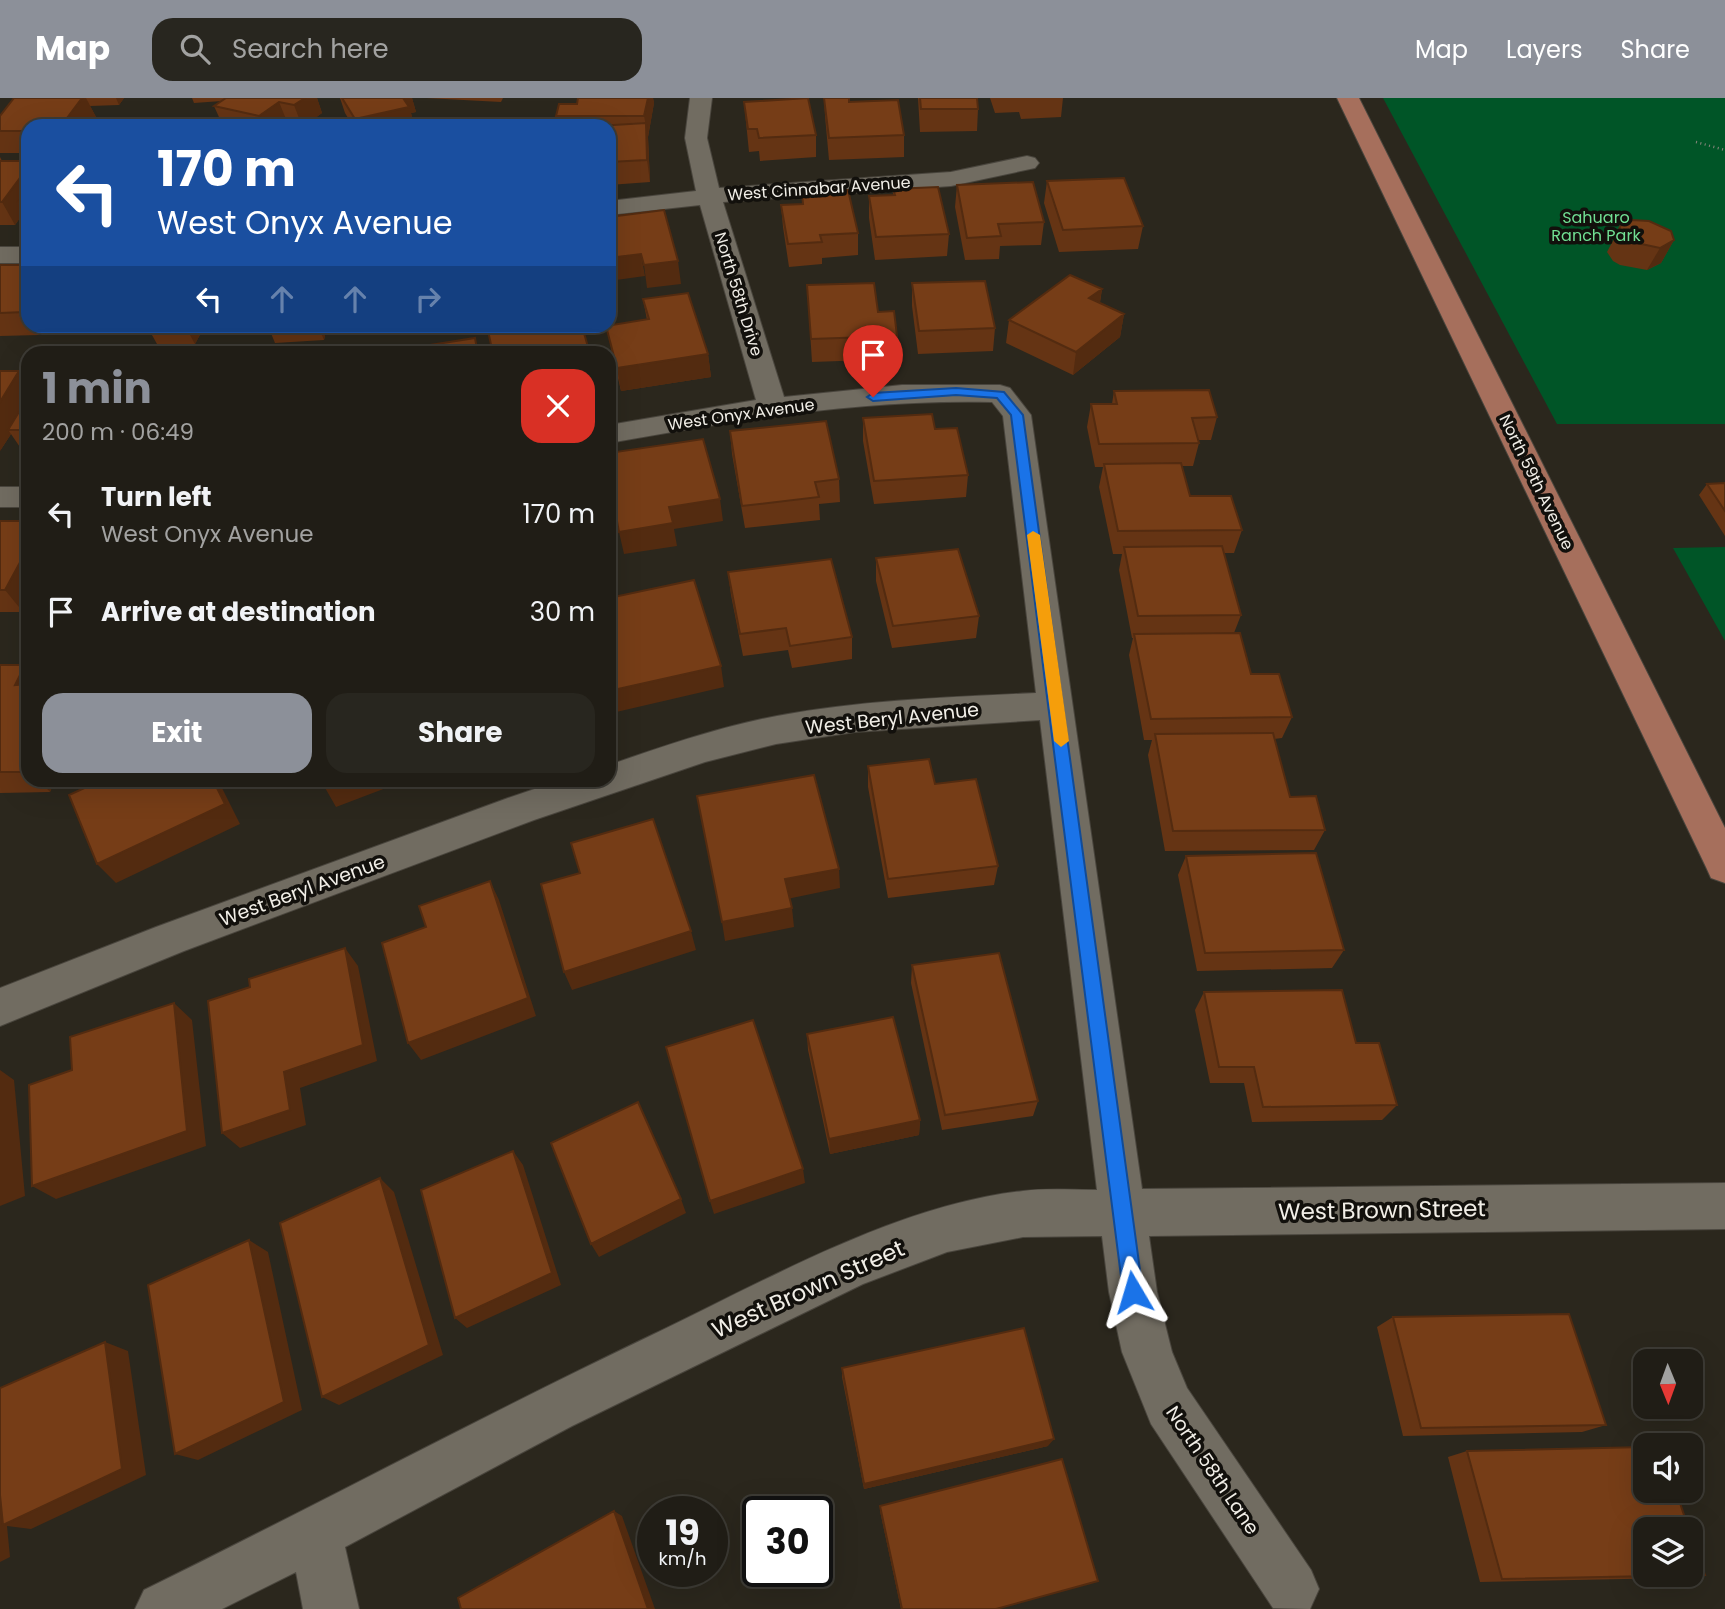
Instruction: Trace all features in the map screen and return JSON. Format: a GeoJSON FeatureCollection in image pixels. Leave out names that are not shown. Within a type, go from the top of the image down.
{"type":"FeatureCollection","features":[{"type":"Feature","properties":{"kind":"main road","name":"North 59th Avenue"},"geometry":{"type":"LineString","coordinates":[[1348,98],[1725,867]]}},
{"type":"Feature","properties":{"kind":"street","name":"North 58th Drive"},"geometry":{"type":"LineString","coordinates":[[701,98],[696,138],[709,196],[773,408]]}},
{"type":"Feature","properties":{"kind":"street","name":"West Cinnabar Avenue"},"geometry":{"type":"LineString","coordinates":[[616,207],[709,196],[951,179],[1027,163]]}},
{"type":"Feature","properties":{"kind":"street"},"geometry":{"type":"LineString","coordinates":[[0,255],[21,255]]}},
{"type":"Feature","properties":{"kind":"street","name":"West Onyx Avenue"},"geometry":{"type":"LineString","coordinates":[[616,433],[773,408],[915,394],[1000,394]]}},
{"type":"Feature","properties":{"kind":"street","name":"North 58th Lane"},"geometry":{"type":"LineString","coordinates":[[1000,394],[1017,415],[1122,1213],[1133,1292],[1147,1352],[1168,1406],[1292,1589]]}},
{"type":"Feature","properties":{"kind":"street"},"geometry":{"type":"LineString","coordinates":[[0,497],[21,497]]}},
{"type":"Feature","properties":{"kind":"street","name":"West Beryl Avenue"},"geometry":{"type":"LineString","coordinates":[[616,777],[736,739],[834,720],[943,710],[1056,706]]}},
{"type":"Feature","properties":{"kind":"street","name":"West Beryl Avenue"},"geometry":{"type":"LineString","coordinates":[[0,1007],[183,934],[587,787]]}},
{"type":"Feature","properties":{"kind":"street","name":"West Brown Street"},"geometry":{"type":"LineString","coordinates":[[163,1609],[316,1534],[554,1408],[852,1264],[947,1229],[1023,1214],[1725,1206]]}},
{"type":"Feature","properties":{"kind":"street"},"geometry":{"type":"LineString","coordinates":[[316,1534],[331,1609]]}},
{"type":"Feature","properties":{"kind":"path"},"geometry":{"type":"LineString","coordinates":[[1696,142],[1725,150]]}},
{"type":"Feature","properties":{"kind":"green space","name":"Sahuaro Ranch Park"},"geometry":{"type":"Polygon","coordinates":[[[1383,98],[1725,98],[1725,424],[1557,424],[1383,98]]]}},
{"type":"Feature","properties":{"kind":"green space"},"geometry":{"type":"Polygon","coordinates":[[[1725,547],[1725,641],[1673,548],[1725,547]]]}},
{"type":"Feature","properties":{"kind":"building"},"geometry":{"type":"Polygon","coordinates":[[[14,98],[82,98],[66,119],[21,119],[21,131],[0,131],[0,116],[14,98]]]}},
{"type":"Feature","properties":{"kind":"building"},"geometry":{"type":"Polygon","coordinates":[[[226,98],[305,98],[294,105],[279,102],[259,116],[214,106],[226,98]]]}},
{"type":"Feature","properties":{"kind":"building"},"geometry":{"type":"Polygon","coordinates":[[[342,98],[403,98],[409,107],[355,119],[342,98]]]}},
{"type":"Feature","properties":{"kind":"building"},"geometry":{"type":"Polygon","coordinates":[[[578,98],[648,98],[644,116],[556,116],[559,104],[577,104],[578,98]]]}},
{"type":"Feature","properties":{"kind":"building"},"geometry":{"type":"Polygon","coordinates":[[[808,98],[816,135],[759,138],[757,129],[748,129],[744,102],[808,98]]]}},
{"type":"Feature","properties":{"kind":"building"},"geometry":{"type":"Polygon","coordinates":[[[824,98],[849,98],[849,102],[898,100],[904,135],[829,138],[824,98]]]}},
{"type":"Feature","properties":{"kind":"building"},"geometry":{"type":"Polygon","coordinates":[[[920,98],[977,98],[978,109],[921,109],[920,98]]]}},
{"type":"Feature","properties":{"kind":"building"},"geometry":{"type":"Polygon","coordinates":[[[646,123],[647,160],[616,162],[616,125],[646,123]]]}},
{"type":"Feature","properties":{"kind":"building"},"geometry":{"type":"Polygon","coordinates":[[[0,161],[21,161],[21,176],[0,202],[0,161]]]}},
{"type":"Feature","properties":{"kind":"building"},"geometry":{"type":"Polygon","coordinates":[[[1124,178],[1143,226],[1063,230],[1047,181],[1124,178]]]}},
{"type":"Feature","properties":{"kind":"building"},"geometry":{"type":"Polygon","coordinates":[[[1033,182],[1044,222],[998,224],[1001,236],[967,238],[957,185],[1033,182]]]}},
{"type":"Feature","properties":{"kind":"building"},"geometry":{"type":"Polygon","coordinates":[[[938,187],[949,234],[876,237],[869,196],[895,195],[893,189],[938,187]]]}},
{"type":"Feature","properties":{"kind":"building"},"geometry":{"type":"Polygon","coordinates":[[[848,190],[858,233],[820,235],[822,242],[788,244],[781,205],[803,204],[802,193],[848,190]]]}},
{"type":"Feature","properties":{"kind":"building"},"geometry":{"type":"Polygon","coordinates":[[[664,210],[678,261],[644,265],[641,254],[616,257],[616,216],[664,210]]]}},
{"type":"Feature","properties":{"kind":"building"},"geometry":{"type":"Polygon","coordinates":[[[1632,220],[1649,221],[1671,231],[1674,240],[1660,248],[1632,242],[1625,238],[1619,229],[1621,225],[1632,220]]]}},
{"type":"Feature","properties":{"kind":"building"},"geometry":{"type":"Polygon","coordinates":[[[0,265],[21,265],[21,312],[0,313],[0,265]]]}},
{"type":"Feature","properties":{"kind":"building"},"geometry":{"type":"Polygon","coordinates":[[[1070,275],[1102,289],[1089,298],[1124,314],[1076,352],[1009,320],[1070,275]]]}},
{"type":"Feature","properties":{"kind":"building"},"geometry":{"type":"Polygon","coordinates":[[[985,281],[995,328],[919,331],[912,283],[985,281]]]}},
{"type":"Feature","properties":{"kind":"building"},"geometry":{"type":"Polygon","coordinates":[[[874,283],[878,312],[894,311],[897,336],[811,339],[807,285],[874,283]]]}},
{"type":"Feature","properties":{"kind":"building"},"geometry":{"type":"Polygon","coordinates":[[[688,293],[708,354],[617,368],[616,346],[611,346],[608,333],[616,333],[616,324],[649,319],[643,299],[688,293]]]}},
{"type":"Feature","properties":{"kind":"building"},"geometry":{"type":"Polygon","coordinates":[[[488,333],[584,333],[588,346],[491,346],[488,333]]]}},
{"type":"Feature","properties":{"kind":"building"},"geometry":{"type":"Polygon","coordinates":[[[475,338],[476,346],[424,346],[475,338]]]}},
{"type":"Feature","properties":{"kind":"building"},"geometry":{"type":"Polygon","coordinates":[[[0,371],[19,371],[0,402],[0,371]]]}},
{"type":"Feature","properties":{"kind":"building"},"geometry":{"type":"Polygon","coordinates":[[[1209,390],[1217,417],[1192,418],[1199,443],[1099,444],[1091,404],[1117,404],[1114,391],[1209,390]]]}},
{"type":"Feature","properties":{"kind":"building"},"geometry":{"type":"Polygon","coordinates":[[[21,409],[21,430],[8,430],[21,409]]]}},
{"type":"Feature","properties":{"kind":"building"},"geometry":{"type":"Polygon","coordinates":[[[932,414],[935,429],[957,428],[968,475],[874,481],[863,418],[932,414]]]}},
{"type":"Feature","properties":{"kind":"building"},"geometry":{"type":"Polygon","coordinates":[[[826,421],[839,479],[815,482],[819,497],[742,506],[730,431],[826,421]]]}},
{"type":"Feature","properties":{"kind":"building"},"geometry":{"type":"Polygon","coordinates":[[[703,439],[720,499],[669,507],[673,523],[619,532],[616,516],[616,452],[703,439]]]}},
{"type":"Feature","properties":{"kind":"building"},"geometry":{"type":"Polygon","coordinates":[[[1181,463],[1190,496],[1231,496],[1242,530],[1118,531],[1104,464],[1181,463]]]}},
{"type":"Feature","properties":{"kind":"building"},"geometry":{"type":"Polygon","coordinates":[[[1725,483],[1725,511],[1707,484],[1725,483]]]}},
{"type":"Feature","properties":{"kind":"building"},"geometry":{"type":"Polygon","coordinates":[[[0,521],[21,521],[21,561],[5,590],[0,590],[0,521]]]}},
{"type":"Feature","properties":{"kind":"building"},"geometry":{"type":"Polygon","coordinates":[[[1222,546],[1241,615],[1138,616],[1124,547],[1222,546]]]}},
{"type":"Feature","properties":{"kind":"building"},"geometry":{"type":"Polygon","coordinates":[[[958,549],[979,616],[893,626],[876,558],[958,549]]]}},
{"type":"Feature","properties":{"kind":"building"},"geometry":{"type":"Polygon","coordinates":[[[831,559],[852,637],[790,646],[786,628],[740,634],[728,572],[831,559]]]}},
{"type":"Feature","properties":{"kind":"building"},"geometry":{"type":"Polygon","coordinates":[[[694,580],[721,666],[616,689],[616,597],[694,580]]]}},
{"type":"Feature","properties":{"kind":"building"},"geometry":{"type":"Polygon","coordinates":[[[1240,633],[1251,674],[1279,674],[1292,717],[1151,719],[1134,634],[1240,633]]]}},
{"type":"Feature","properties":{"kind":"building"},"geometry":{"type":"Polygon","coordinates":[[[0,665],[21,665],[21,673],[15,685],[21,685],[21,772],[0,772],[0,665]]]}},
{"type":"Feature","properties":{"kind":"building"},"geometry":{"type":"Polygon","coordinates":[[[1273,733],[1290,797],[1316,796],[1325,830],[1173,831],[1155,734],[1273,733]]]}},
{"type":"Feature","properties":{"kind":"building"},"geometry":{"type":"Polygon","coordinates":[[[929,759],[935,784],[976,779],[998,866],[888,879],[868,766],[929,759]]]}},
{"type":"Feature","properties":{"kind":"building"},"geometry":{"type":"Polygon","coordinates":[[[814,775],[839,869],[785,879],[792,908],[722,922],[697,796],[814,775]]]}},
{"type":"Feature","properties":{"kind":"building"},"geometry":{"type":"Polygon","coordinates":[[[87,787],[216,787],[225,804],[97,864],[69,795],[87,787]]]}},
{"type":"Feature","properties":{"kind":"building"},"geometry":{"type":"Polygon","coordinates":[[[653,819],[691,931],[564,972],[541,884],[580,873],[571,843],[653,819]]]}},
{"type":"Feature","properties":{"kind":"building"},"geometry":{"type":"Polygon","coordinates":[[[1316,853],[1344,950],[1205,953],[1186,856],[1316,853]]]}},
{"type":"Feature","properties":{"kind":"building"},"geometry":{"type":"Polygon","coordinates":[[[490,881],[528,998],[408,1043],[382,943],[426,927],[419,906],[490,881]]]}},
{"type":"Feature","properties":{"kind":"building"},"geometry":{"type":"Polygon","coordinates":[[[345,948],[363,1045],[284,1072],[290,1110],[222,1133],[208,1001],[250,987],[249,979],[345,948]]]}},
{"type":"Feature","properties":{"kind":"building"},"geometry":{"type":"Polygon","coordinates":[[[999,953],[1038,1101],[945,1115],[912,965],[999,953]]]}},
{"type":"Feature","properties":{"kind":"building"},"geometry":{"type":"Polygon","coordinates":[[[1342,990],[1356,1043],[1379,1043],[1397,1105],[1263,1107],[1254,1067],[1219,1067],[1204,992],[1342,990]]]}},
{"type":"Feature","properties":{"kind":"building"},"geometry":{"type":"Polygon","coordinates":[[[174,1003],[187,1131],[32,1186],[29,1085],[72,1070],[70,1037],[174,1003]]]}},
{"type":"Feature","properties":{"kind":"building"},"geometry":{"type":"Polygon","coordinates":[[[893,1017],[920,1120],[829,1139],[807,1034],[893,1017]]]}},
{"type":"Feature","properties":{"kind":"building"},"geometry":{"type":"Polygon","coordinates":[[[753,1020],[803,1169],[710,1201],[666,1047],[753,1020]]]}},
{"type":"Feature","properties":{"kind":"building"},"geometry":{"type":"Polygon","coordinates":[[[638,1102],[681,1199],[591,1244],[551,1143],[638,1102]]]}},
{"type":"Feature","properties":{"kind":"building"},"geometry":{"type":"Polygon","coordinates":[[[513,1151],[552,1273],[455,1318],[421,1190],[513,1151]]]}},
{"type":"Feature","properties":{"kind":"building"},"geometry":{"type":"Polygon","coordinates":[[[380,1178],[429,1345],[322,1397],[280,1223],[380,1178]]]}},
{"type":"Feature","properties":{"kind":"building"},"geometry":{"type":"Polygon","coordinates":[[[249,1240],[284,1402],[175,1454],[148,1285],[249,1240]]]}},
{"type":"Feature","properties":{"kind":"building"},"geometry":{"type":"Polygon","coordinates":[[[1569,1314],[1606,1425],[1421,1428],[1393,1317],[1569,1314]]]}},
{"type":"Feature","properties":{"kind":"building"},"geometry":{"type":"Polygon","coordinates":[[[1024,1328],[1054,1439],[864,1484],[842,1368],[1024,1328]]]}},
{"type":"Feature","properties":{"kind":"building"},"geometry":{"type":"Polygon","coordinates":[[[105,1342],[122,1469],[3,1525],[0,1495],[0,1388],[105,1342]]]}},
{"type":"Feature","properties":{"kind":"building"},"geometry":{"type":"Polygon","coordinates":[[[1633,1447],[1633,1503],[1680,1503],[1685,1517],[1633,1517],[1633,1576],[1502,1579],[1467,1451],[1633,1447]]]}},
{"type":"Feature","properties":{"kind":"building"},"geometry":{"type":"Polygon","coordinates":[[[1062,1459],[1098,1581],[996,1609],[902,1609],[880,1506],[1062,1459]]]}},
{"type":"Feature","properties":{"kind":"building"},"geometry":{"type":"Polygon","coordinates":[[[614,1511],[637,1577],[637,1587],[640,1587],[648,1609],[461,1609],[458,1598],[614,1511]]]}},
{"type":"Feature","properties":{"kind":"slow traffic"},"geometry":{"type":"LineString","coordinates":[[1033,535],[1061,741]]}},
{"type":"Feature","properties":{"kind":"route"},"geometry":{"type":"LineString","coordinates":[[873,397],[956,392],[1000,394],[1017,415],[1133,1292]]}}]}
